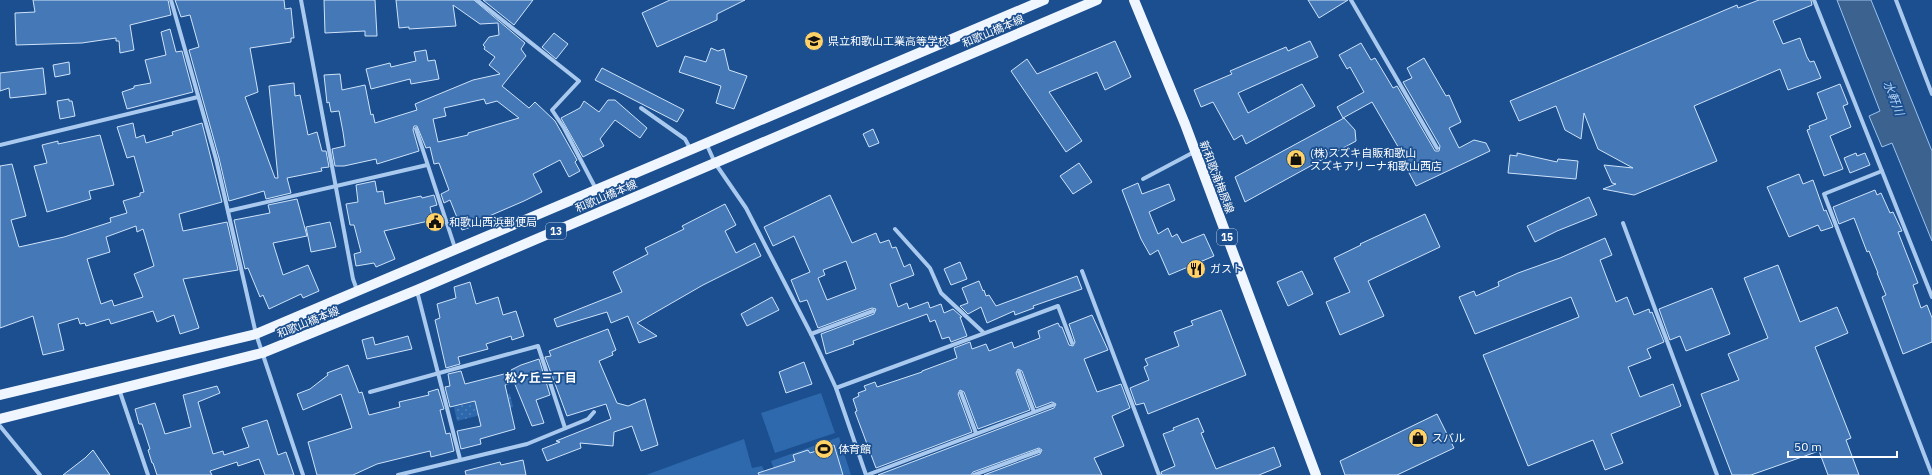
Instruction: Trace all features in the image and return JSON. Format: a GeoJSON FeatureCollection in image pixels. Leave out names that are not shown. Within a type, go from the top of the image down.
{"type":"FeatureCollection","features":[{"type":"Feature","properties":{"kind":"main road","name":"和歌山橋本線"},"geometry":{"type":"LineString","coordinates":[[0,395],[256,334],[1044,0]]}},
{"type":"Feature","properties":{"kind":"main road","name":"和歌山橋本線"},"geometry":{"type":"LineString","coordinates":[[0,419],[262,353],[417,290],[1097,0]]}},
{"type":"Feature","properties":{"kind":"main road","name":"新和歌浦梅原線"},"geometry":{"type":"LineString","coordinates":[[1134,0],[1195,151],[1316,475]]}},
{"type":"Feature","properties":{"kind":"street"},"geometry":{"type":"LineString","coordinates":[[171,0],[216,159],[256,334],[303,475]]}},
{"type":"Feature","properties":{"kind":"street"},"geometry":{"type":"LineString","coordinates":[[301,0],[353,279],[358,291]]}},
{"type":"Feature","properties":{"kind":"street"},"geometry":{"type":"LineString","coordinates":[[477,0],[579,80],[552,110],[564,128],[596,189]]}},
{"type":"Feature","properties":{"kind":"street"},"geometry":{"type":"LineString","coordinates":[[1351,0],[1437,148]]}},
{"type":"Feature","properties":{"kind":"street"},"geometry":{"type":"LineString","coordinates":[[1814,0],[1932,297]]}},
{"type":"Feature","properties":{"kind":"street"},"geometry":{"type":"LineString","coordinates":[[1896,0],[1932,94]]}},
{"type":"Feature","properties":{"kind":"street"},"geometry":{"type":"LineString","coordinates":[[0,145],[198,97]]}},
{"type":"Feature","properties":{"kind":"street"},"geometry":{"type":"LineString","coordinates":[[641,108],[685,139],[691,150]]}},
{"type":"Feature","properties":{"kind":"street"},"geometry":{"type":"LineString","coordinates":[[416,129],[456,250]]}},
{"type":"Feature","properties":{"kind":"street"},"geometry":{"type":"LineString","coordinates":[[706,143],[714,163],[746,208],[811,334],[836,388],[867,475],[1053,405]]}},
{"type":"Feature","properties":{"kind":"street"},"geometry":{"type":"LineString","coordinates":[[1143,179],[1195,151]]}},
{"type":"Feature","properties":{"kind":"street"},"geometry":{"type":"LineString","coordinates":[[228,211],[427,165]]}},
{"type":"Feature","properties":{"kind":"street"},"geometry":{"type":"LineString","coordinates":[[1882,171],[1824,194],[1932,475]]}},
{"type":"Feature","properties":{"kind":"street"},"geometry":{"type":"LineString","coordinates":[[1623,223],[1717,475]]}},
{"type":"Feature","properties":{"kind":"street"},"geometry":{"type":"LineString","coordinates":[[895,229],[930,268],[941,293],[984,333]]}},
{"type":"Feature","properties":{"kind":"street"},"geometry":{"type":"LineString","coordinates":[[1082,271],[1159,475]]}},
{"type":"Feature","properties":{"kind":"street"},"geometry":{"type":"LineString","coordinates":[[417,290],[460,459]]}},
{"type":"Feature","properties":{"kind":"street"},"geometry":{"type":"LineString","coordinates":[[836,388],[1058,306],[1072,343]]}},
{"type":"Feature","properties":{"kind":"street"},"geometry":{"type":"LineString","coordinates":[[811,334],[873,311]]}},
{"type":"Feature","properties":{"kind":"street"},"geometry":{"type":"LineString","coordinates":[[370,392],[538,346],[565,428]]}},
{"type":"Feature","properties":{"kind":"street"},"geometry":{"type":"LineString","coordinates":[[1019,372],[1034,412]]}},
{"type":"Feature","properties":{"kind":"street"},"geometry":{"type":"LineString","coordinates":[[119,388],[148,475]]}},
{"type":"Feature","properties":{"kind":"street"},"geometry":{"type":"LineString","coordinates":[[961,392],[976,433]]}},
{"type":"Feature","properties":{"kind":"street"},"geometry":{"type":"LineString","coordinates":[[398,475],[527,444],[588,419],[594,412]]}},
{"type":"Feature","properties":{"kind":"street"},"geometry":{"type":"LineString","coordinates":[[0,426],[40,475]]}},
{"type":"Feature","properties":{"kind":"street"},"geometry":{"type":"LineString","coordinates":[[974,475],[1039,451]]}},
{"type":"Feature","properties":{"kind":"shaded area"},"geometry":{"type":"Polygon","coordinates":[[[821,393],[835,433],[775,453],[761,413],[821,393]]]}},
{"type":"Feature","properties":{"kind":"shaded area"},"geometry":{"type":"Polygon","coordinates":[[[510,394],[513,407],[457,421],[454,407],[510,394]]]}},
{"type":"Feature","properties":{"kind":"shaded area","name":"体育館"},"geometry":{"type":"Polygon","coordinates":[[[839,437],[851,475],[776,475],[771,461],[839,437]]]}},
{"type":"Feature","properties":{"kind":"shaded area"},"geometry":{"type":"Polygon","coordinates":[[[744,439],[752,468],[762,466],[766,475],[646,475],[744,439]]]}},
{"type":"Feature","properties":{"kind":"water","name":"水軒川"},"geometry":{"type":"Polygon","coordinates":[[[1837,0],[1871,0],[1932,151],[1932,241],[1892,143],[1882,147],[1869,116],[1880,111],[1837,0]]]}},
{"type":"Feature","properties":{"kind":"building"},"geometry":{"type":"Polygon","coordinates":[[[33,0],[168,0],[171,15],[130,25],[134,50],[120,53],[119,41],[116,41],[116,38],[82,43],[16,45],[15,13],[35,12],[33,0]]]}},
{"type":"Feature","properties":{"kind":"building"},"geometry":{"type":"Polygon","coordinates":[[[175,0],[284,0],[285,9],[291,8],[294,38],[291,38],[291,42],[250,48],[258,92],[245,97],[275,178],[278,178],[269,86],[294,83],[295,96],[300,95],[308,135],[317,132],[322,151],[326,151],[329,167],[321,168],[322,171],[287,178],[291,193],[266,199],[264,191],[229,201],[219,158],[189,50],[199,47],[190,15],[181,17],[175,0]]]}},
{"type":"Feature","properties":{"kind":"building"},"geometry":{"type":"Polygon","coordinates":[[[324,0],[375,0],[377,36],[365,36],[365,31],[325,33],[324,0]]]}},
{"type":"Feature","properties":{"kind":"building"},"geometry":{"type":"Polygon","coordinates":[[[396,0],[474,0],[525,43],[521,49],[526,56],[502,86],[529,108],[535,102],[555,121],[577,160],[575,162],[580,171],[569,177],[560,160],[533,174],[542,192],[480,220],[481,224],[462,230],[450,200],[444,203],[441,194],[449,190],[439,163],[434,164],[430,147],[426,148],[417,126],[414,126],[413,130],[419,151],[377,164],[376,159],[344,166],[335,166],[332,149],[345,146],[339,111],[331,112],[329,102],[327,103],[324,75],[340,74],[342,90],[365,85],[371,115],[373,114],[375,123],[417,110],[415,104],[473,80],[500,74],[489,65],[495,57],[484,49],[485,47],[483,45],[489,37],[499,35],[498,23],[480,24],[453,5],[456,26],[409,29],[409,27],[399,28],[396,0]],[[484,99],[444,108],[446,116],[433,119],[438,142],[468,135],[468,133],[519,118],[497,101],[486,104],[484,99]]]}},
{"type":"Feature","properties":{"kind":"building"},"geometry":{"type":"Polygon","coordinates":[[[483,0],[533,0],[514,25],[483,0]]]}},
{"type":"Feature","properties":{"kind":"building"},"geometry":{"type":"Polygon","coordinates":[[[670,0],[745,0],[717,14],[717,20],[657,47],[642,13],[670,0]]]}},
{"type":"Feature","properties":{"kind":"building"},"geometry":{"type":"Polygon","coordinates":[[[1308,0],[1348,0],[1319,18],[1308,0]]]}},
{"type":"Feature","properties":{"kind":"building"},"geometry":{"type":"Polygon","coordinates":[[[1759,0],[1811,0],[1812,5],[1773,21],[1783,44],[1800,38],[1807,57],[1810,62],[1814,61],[1821,78],[1788,90],[1780,69],[1694,106],[1717,161],[1634,195],[1603,189],[1616,184],[1612,183],[1604,165],[1633,168],[1598,149],[1584,113],[1581,139],[1565,130],[1556,106],[1519,121],[1510,101],[1737,5],[1738,8],[1759,0]]]}},
{"type":"Feature","properties":{"kind":"building"},"geometry":{"type":"Polygon","coordinates":[[[170,29],[176,52],[182,51],[193,92],[127,109],[122,92],[134,88],[134,86],[151,83],[145,60],[166,55],[161,32],[170,29]]]}},
{"type":"Feature","properties":{"kind":"building"},"geometry":{"type":"Polygon","coordinates":[[[554,33],[568,44],[556,59],[542,47],[554,33]]]}},
{"type":"Feature","properties":{"kind":"building"},"geometry":{"type":"Polygon","coordinates":[[[1115,41],[1131,77],[1105,90],[1097,72],[1049,92],[1082,141],[1066,152],[1011,71],[1027,59],[1037,74],[1115,41]]]}},
{"type":"Feature","properties":{"kind":"building"},"geometry":{"type":"Polygon","coordinates":[[[1310,41],[1318,57],[1238,93],[1248,113],[1302,84],[1315,106],[1246,144],[1242,135],[1234,140],[1213,102],[1201,107],[1194,90],[1232,74],[1230,71],[1286,47],[1288,51],[1310,41]]]}},
{"type":"Feature","properties":{"kind":"building"},"geometry":{"type":"Polygon","coordinates":[[[1361,43],[1371,60],[1375,58],[1393,88],[1397,86],[1435,151],[1439,151],[1440,146],[1403,82],[1412,78],[1407,68],[1424,58],[1446,96],[1449,95],[1461,122],[1449,128],[1459,148],[1474,140],[1486,143],[1490,151],[1416,186],[1408,171],[1411,169],[1372,102],[1343,118],[1337,107],[1364,92],[1350,67],[1347,69],[1339,55],[1361,43]]]}},
{"type":"Feature","properties":{"kind":"building"},"geometry":{"type":"Polygon","coordinates":[[[711,48],[718,51],[724,49],[729,70],[747,76],[734,109],[716,103],[721,86],[679,72],[685,56],[706,62],[711,48]]]}},
{"type":"Feature","properties":{"kind":"building"},"geometry":{"type":"Polygon","coordinates":[[[426,50],[428,61],[435,60],[439,79],[411,84],[410,79],[371,89],[366,69],[390,63],[391,67],[416,61],[414,52],[426,50]]]}},
{"type":"Feature","properties":{"kind":"building"},"geometry":{"type":"Polygon","coordinates":[[[69,62],[70,74],[55,77],[53,65],[69,62]]]}},
{"type":"Feature","properties":{"kind":"building"},"geometry":{"type":"Polygon","coordinates":[[[43,68],[46,94],[10,98],[9,88],[0,91],[0,73],[43,68]]]}},
{"type":"Feature","properties":{"kind":"building"},"geometry":{"type":"Polygon","coordinates":[[[602,68],[684,110],[677,122],[595,80],[602,68]]]}},
{"type":"Feature","properties":{"kind":"building"},"geometry":{"type":"Polygon","coordinates":[[[1840,84],[1848,104],[1843,106],[1851,127],[1830,136],[1843,169],[1824,176],[1807,130],[1810,129],[1809,126],[1827,119],[1817,93],[1840,84]]]}},
{"type":"Feature","properties":{"kind":"building"},"geometry":{"type":"Polygon","coordinates":[[[69,99],[69,101],[72,101],[75,116],[60,119],[57,101],[69,99]]]}},
{"type":"Feature","properties":{"kind":"building"},"geometry":{"type":"Polygon","coordinates":[[[608,100],[615,100],[647,128],[640,138],[615,120],[600,139],[604,146],[583,157],[561,118],[580,108],[584,101],[599,112],[608,100]]]}},
{"type":"Feature","properties":{"kind":"building","name":"(株)スズキ自販和歌山 スズキアリーナ和歌山西店"},"geometry":{"type":"Polygon","coordinates":[[[1344,118],[1355,130],[1356,141],[1245,202],[1235,177],[1344,118]]]}},
{"type":"Feature","properties":{"kind":"building"},"geometry":{"type":"Polygon","coordinates":[[[133,123],[136,138],[144,135],[146,143],[173,135],[172,132],[202,123],[222,202],[179,214],[183,231],[227,222],[238,270],[183,279],[199,328],[180,334],[174,315],[157,322],[153,311],[111,324],[109,319],[86,326],[85,323],[80,324],[78,318],[58,324],[64,350],[43,355],[33,316],[0,328],[0,166],[12,164],[26,216],[11,220],[19,247],[64,237],[111,222],[110,218],[127,213],[123,201],[140,196],[140,193],[144,192],[134,156],[127,158],[117,127],[133,123]],[[136,226],[106,237],[110,252],[87,259],[101,304],[112,300],[114,306],[143,297],[134,274],[154,266],[143,229],[137,232],[136,226]]]}},
{"type":"Feature","properties":{"kind":"building"},"geometry":{"type":"Polygon","coordinates":[[[873,129],[879,143],[869,147],[863,134],[873,129]]]}},
{"type":"Feature","properties":{"kind":"building"},"geometry":{"type":"Polygon","coordinates":[[[100,135],[114,185],[89,191],[91,199],[47,212],[34,166],[47,163],[42,145],[58,141],[58,144],[100,135]]]}},
{"type":"Feature","properties":{"kind":"building"},"geometry":{"type":"Polygon","coordinates":[[[1517,153],[1557,162],[1558,159],[1578,161],[1576,179],[1508,173],[1510,155],[1517,156],[1517,153]]]}},
{"type":"Feature","properties":{"kind":"building"},"geometry":{"type":"Polygon","coordinates":[[[1856,153],[1857,156],[1865,153],[1870,165],[1850,173],[1844,158],[1856,153]]]}},
{"type":"Feature","properties":{"kind":"building"},"geometry":{"type":"Polygon","coordinates":[[[1079,163],[1092,182],[1073,194],[1060,176],[1079,163]]]}},
{"type":"Feature","properties":{"kind":"building"},"geometry":{"type":"Polygon","coordinates":[[[1799,174],[1803,184],[1813,180],[1824,211],[1826,210],[1833,227],[1821,231],[1818,225],[1789,237],[1767,187],[1799,174]]]}},
{"type":"Feature","properties":{"kind":"building"},"geometry":{"type":"Polygon","coordinates":[[[375,181],[377,192],[383,191],[385,204],[421,196],[422,198],[434,195],[437,205],[430,207],[433,220],[384,231],[395,259],[376,267],[374,263],[356,266],[354,254],[361,252],[354,225],[350,225],[346,204],[358,202],[356,185],[375,181]]]}},
{"type":"Feature","properties":{"kind":"building"},"geometry":{"type":"Polygon","coordinates":[[[1138,183],[1142,194],[1169,184],[1175,200],[1149,212],[1158,234],[1168,228],[1172,237],[1177,234],[1182,243],[1204,234],[1214,256],[1169,275],[1158,250],[1150,255],[1141,239],[1122,190],[1138,183]]]}},
{"type":"Feature","properties":{"kind":"building"},"geometry":{"type":"Polygon","coordinates":[[[1875,190],[1877,195],[1881,193],[1890,213],[1893,212],[1902,231],[1898,232],[1918,283],[1913,285],[1921,308],[1927,305],[1932,318],[1932,342],[1903,354],[1882,297],[1886,295],[1854,218],[1839,224],[1833,207],[1875,190]]]}},
{"type":"Feature","properties":{"kind":"building"},"geometry":{"type":"Polygon","coordinates":[[[830,195],[852,243],[876,233],[880,243],[889,240],[892,248],[896,247],[904,267],[910,264],[914,275],[890,284],[898,307],[907,303],[909,309],[928,302],[930,308],[941,304],[944,313],[953,309],[962,317],[960,317],[967,336],[951,342],[949,337],[942,339],[935,320],[930,322],[927,314],[853,341],[854,344],[826,354],[821,334],[874,314],[876,309],[872,308],[818,328],[807,300],[800,302],[791,280],[810,272],[794,236],[773,246],[764,227],[830,195]],[[846,261],[823,270],[825,275],[818,278],[827,300],[856,289],[846,261]]]}},
{"type":"Feature","properties":{"kind":"building"},"geometry":{"type":"Polygon","coordinates":[[[1589,197],[1597,215],[1557,231],[1535,242],[1527,226],[1589,197]]]}},
{"type":"Feature","properties":{"kind":"building"},"geometry":{"type":"Polygon","coordinates":[[[297,199],[307,236],[273,243],[283,275],[308,265],[319,291],[303,298],[301,294],[269,309],[263,295],[260,297],[248,268],[245,269],[234,220],[270,213],[268,205],[297,199]]]}},
{"type":"Feature","properties":{"kind":"building"},"geometry":{"type":"Polygon","coordinates":[[[725,204],[736,225],[725,231],[736,253],[755,243],[761,256],[703,285],[637,323],[657,336],[639,343],[628,316],[611,323],[607,312],[557,327],[554,319],[622,292],[613,272],[648,254],[645,248],[684,229],[682,226],[725,204]]]}},
{"type":"Feature","properties":{"kind":"building"},"geometry":{"type":"Polygon","coordinates":[[[1425,214],[1440,247],[1368,281],[1384,316],[1340,335],[1326,302],[1350,292],[1334,258],[1361,245],[1360,244],[1425,214]]]}},
{"type":"Feature","properties":{"kind":"building"},"geometry":{"type":"Polygon","coordinates":[[[330,222],[336,247],[311,252],[306,227],[330,222]]]}},
{"type":"Feature","properties":{"kind":"building"},"geometry":{"type":"Polygon","coordinates":[[[1605,238],[1612,255],[1600,260],[1616,302],[1627,297],[1634,315],[1649,309],[1650,313],[1652,312],[1664,342],[1647,349],[1651,358],[1628,367],[1640,397],[1673,384],[1681,406],[1611,434],[1623,463],[1605,470],[1593,440],[1528,466],[1483,355],[1579,317],[1571,297],[1475,334],[1459,297],[1474,291],[1476,296],[1499,286],[1498,282],[1518,273],[1560,258],[1605,238]]]}},
{"type":"Feature","properties":{"kind":"building"},"geometry":{"type":"Polygon","coordinates":[[[960,262],[967,279],[951,285],[944,269],[960,262]]]}},
{"type":"Feature","properties":{"kind":"building"},"geometry":{"type":"Polygon","coordinates":[[[1778,265],[1800,322],[1837,307],[1848,333],[1815,347],[1851,438],[1846,440],[1859,475],[1828,475],[1819,451],[1751,475],[1732,475],[1701,394],[1739,380],[1728,354],[1768,338],[1744,278],[1778,265]]]}},
{"type":"Feature","properties":{"kind":"building"},"geometry":{"type":"Polygon","coordinates":[[[1302,271],[1313,294],[1288,306],[1277,282],[1302,271]]]}},
{"type":"Feature","properties":{"kind":"building"},"geometry":{"type":"Polygon","coordinates":[[[1077,276],[1082,289],[1033,306],[1034,308],[1015,315],[1014,311],[987,323],[981,307],[968,314],[960,306],[968,303],[962,288],[979,281],[986,296],[989,295],[996,306],[1077,276]]]}},
{"type":"Feature","properties":{"kind":"building"},"geometry":{"type":"Polygon","coordinates":[[[470,282],[476,304],[498,297],[503,315],[516,311],[524,336],[512,340],[511,336],[486,344],[488,349],[458,357],[460,364],[446,368],[435,320],[440,318],[437,304],[456,298],[454,287],[470,282]]]}},
{"type":"Feature","properties":{"kind":"building"},"geometry":{"type":"Polygon","coordinates":[[[1712,288],[1730,334],[1686,351],[1680,336],[1670,340],[1659,309],[1712,288]]]}},
{"type":"Feature","properties":{"kind":"building"},"geometry":{"type":"Polygon","coordinates":[[[772,297],[779,310],[747,326],[741,314],[772,297]]]}},
{"type":"Feature","properties":{"kind":"building"},"geometry":{"type":"Polygon","coordinates":[[[1221,310],[1246,375],[1148,414],[1144,403],[1136,405],[1130,388],[1149,380],[1144,367],[1148,365],[1145,359],[1179,346],[1174,332],[1193,325],[1191,321],[1221,310]]]}},
{"type":"Feature","properties":{"kind":"building"},"geometry":{"type":"Polygon","coordinates":[[[1092,315],[1108,350],[1084,359],[1097,392],[1121,384],[1130,408],[1112,416],[1124,446],[1094,458],[1102,475],[984,475],[1040,454],[1042,450],[1039,448],[973,472],[971,475],[878,475],[1054,408],[1056,404],[1052,402],[1036,408],[1022,371],[1018,369],[1016,373],[1030,410],[978,429],[964,392],[960,390],[958,394],[972,432],[876,468],[855,412],[857,411],[853,399],[859,396],[858,393],[866,390],[864,386],[875,382],[877,387],[922,372],[957,358],[954,348],[970,342],[972,349],[986,344],[989,351],[1012,342],[1014,348],[1040,338],[1038,331],[1058,323],[1060,327],[1062,327],[1069,345],[1073,346],[1075,342],[1069,324],[1092,315]]]}},
{"type":"Feature","properties":{"kind":"building"},"geometry":{"type":"Polygon","coordinates":[[[608,329],[616,350],[612,352],[613,355],[599,361],[617,403],[628,406],[645,399],[658,445],[641,451],[632,426],[614,432],[613,446],[580,443],[581,448],[547,461],[542,449],[560,442],[556,441],[611,419],[606,404],[567,416],[545,357],[551,356],[549,351],[608,329]]]}},
{"type":"Feature","properties":{"kind":"building"},"geometry":{"type":"Polygon","coordinates":[[[408,336],[412,349],[367,359],[362,340],[373,337],[375,345],[408,336]]]}},
{"type":"Feature","properties":{"kind":"building"},"geometry":{"type":"Polygon","coordinates":[[[539,359],[550,395],[536,400],[544,423],[532,426],[514,382],[505,385],[515,429],[480,439],[481,444],[461,449],[457,431],[481,426],[475,401],[450,407],[445,387],[450,386],[448,374],[461,371],[465,384],[512,372],[511,370],[521,365],[539,359]]]}},
{"type":"Feature","properties":{"kind":"building"},"geometry":{"type":"Polygon","coordinates":[[[804,362],[812,384],[786,393],[779,372],[804,362]]]}},
{"type":"Feature","properties":{"kind":"building"},"geometry":{"type":"Polygon","coordinates":[[[348,365],[359,393],[362,392],[369,415],[400,407],[399,402],[429,395],[428,392],[438,389],[444,409],[440,410],[446,434],[450,433],[454,451],[431,457],[430,451],[377,464],[353,475],[317,475],[308,442],[352,428],[341,394],[303,410],[297,394],[310,389],[328,375],[327,373],[348,365]]]}},
{"type":"Feature","properties":{"kind":"building"},"geometry":{"type":"Polygon","coordinates":[[[217,386],[220,393],[198,402],[213,454],[223,451],[224,455],[249,447],[242,428],[267,420],[278,455],[286,452],[294,475],[265,475],[259,459],[238,466],[237,462],[210,471],[212,475],[157,475],[148,450],[150,449],[142,424],[139,424],[135,409],[155,403],[165,434],[191,427],[183,395],[217,386]]]}},
{"type":"Feature","properties":{"kind":"building","name":"スバル"},"geometry":{"type":"Polygon","coordinates":[[[1437,414],[1454,448],[1397,475],[1345,475],[1340,461],[1437,414]]]}},
{"type":"Feature","properties":{"kind":"building"},"geometry":{"type":"Polygon","coordinates":[[[1198,418],[1204,432],[1201,433],[1216,469],[1274,447],[1281,466],[1259,475],[1162,475],[1161,472],[1175,466],[1163,434],[1174,430],[1173,428],[1198,418]]]}},
{"type":"Feature","properties":{"kind":"building","name":"体育館"},"geometry":{"type":"Polygon","coordinates":[[[834,445],[843,475],[759,475],[758,473],[795,461],[793,455],[808,450],[810,453],[834,445]]]}},
{"type":"Feature","properties":{"kind":"building"},"geometry":{"type":"Polygon","coordinates":[[[93,450],[110,475],[63,475],[85,458],[93,450]]]}},
{"type":"Feature","properties":{"kind":"building"},"geometry":{"type":"Polygon","coordinates":[[[523,460],[526,475],[466,475],[465,471],[500,462],[501,465],[523,460]]]}},
{"type":"Feature","properties":{"kind":"place","name":"県立和歌山工業高等学校"},"geometry":{"type":"Point","coordinates":[814,41]}},
{"type":"Feature","properties":{"kind":"place","name":"(株)スズキ自販和歌山 スズキアリーナ和歌山西店"},"geometry":{"type":"Point","coordinates":[1296,159]}},
{"type":"Feature","properties":{"kind":"place","name":"和歌山西浜郵便局"},"geometry":{"type":"Point","coordinates":[435,222]}},
{"type":"Feature","properties":{"kind":"place","name":"ガスト"},"geometry":{"type":"Point","coordinates":[1196,269]}},
{"type":"Feature","properties":{"kind":"place","name":"スバル"},"geometry":{"type":"Point","coordinates":[1418,438]}},
{"type":"Feature","properties":{"kind":"place","name":"体育館"},"geometry":{"type":"Point","coordinates":[824,449]}},
{"type":"Feature","properties":{"kind":"district","name":"松ケ丘三丁目"},"geometry":{"type":"Point","coordinates":[541,377]}}]}
